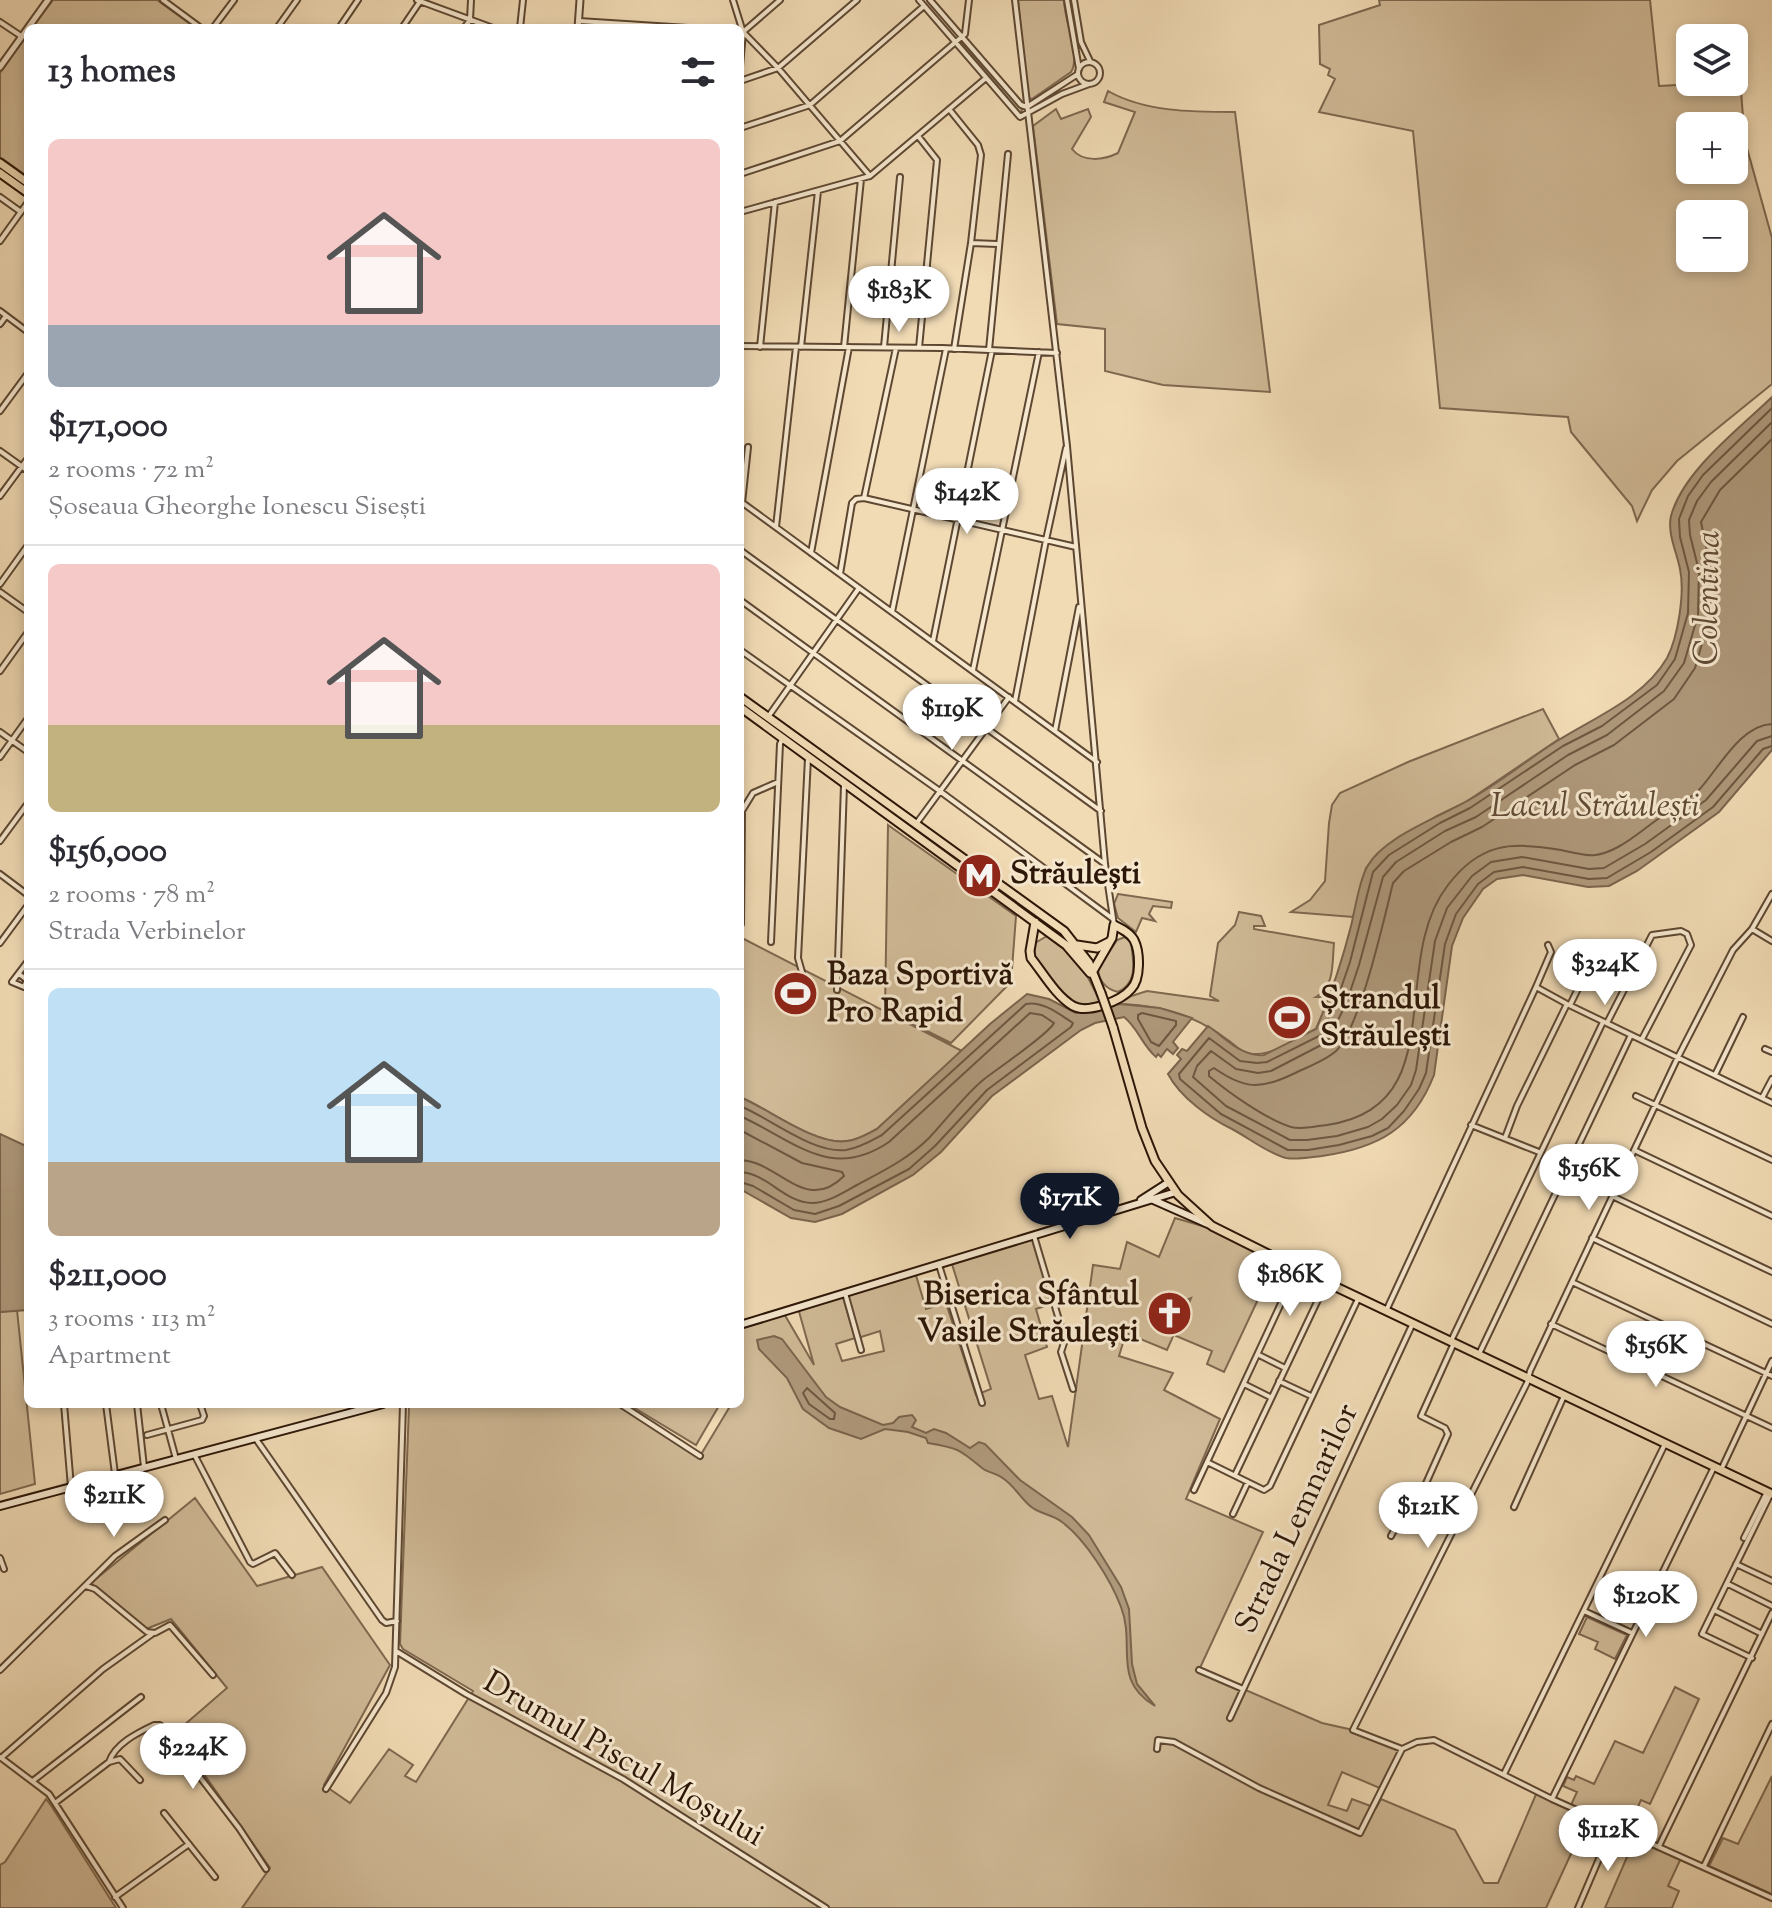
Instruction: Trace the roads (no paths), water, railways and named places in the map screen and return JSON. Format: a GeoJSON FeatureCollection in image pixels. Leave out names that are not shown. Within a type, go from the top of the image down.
{"type":"FeatureCollection","features":[{"type":"Feature","properties":{"kind":"main road"},"geometry":{"type":"LineString","coordinates":[[0,163],[24,180]]}},
{"type":"Feature","properties":{"kind":"main road"},"geometry":{"type":"LineString","coordinates":[[0,173],[24,190]]}},
{"type":"Feature","properties":{"kind":"main road"},"geometry":{"type":"LineString","coordinates":[[744,700],[768,717],[808,758],[1073,952],[1099,989]]}},
{"type":"Feature","properties":{"kind":"main road"},"geometry":{"type":"LineString","coordinates":[[744,709],[916,823],[1046,917],[1077,945],[1093,971],[1113,1027],[1146,1140],[1176,1192],[1212,1226]]}},
{"type":"Feature","properties":{"kind":"main road"},"geometry":{"type":"LineString","coordinates":[[1035,922],[1031,958],[1068,1002],[1077,1008],[1089,1008],[1125,994],[1137,979],[1134,941],[1125,931],[1114,922],[1110,941],[1093,971]]}},
{"type":"Feature","properties":{"kind":"main road"},"geometry":{"type":"LineString","coordinates":[[1033,939],[1048,932]]}},
{"type":"Feature","properties":{"kind":"main road"},"geometry":{"type":"LineString","coordinates":[[1077,945],[1097,948],[1110,941]]}},
{"type":"Feature","properties":{"kind":"main road"},"geometry":{"type":"LineString","coordinates":[[1140,1201],[1169,1182]]}},
{"type":"Feature","properties":{"kind":"main road"},"geometry":{"type":"LineString","coordinates":[[744,1324],[1176,1192]]}},
{"type":"Feature","properties":{"kind":"main road"},"geometry":{"type":"LineString","coordinates":[[1151,1199],[1770,1493]]}},
{"type":"Feature","properties":{"kind":"main road"},"geometry":{"type":"LineString","coordinates":[[0,1506],[368,1408]]}},
{"type":"Feature","properties":{"kind":"street"},"geometry":{"type":"LineString","coordinates":[[30,24],[48,0]]}},
{"type":"Feature","properties":{"kind":"street"},"geometry":{"type":"LineString","coordinates":[[163,0],[171,2],[196,24]]}},
{"type":"Feature","properties":{"kind":"street"},"geometry":{"type":"LineString","coordinates":[[216,24],[234,0]]}},
{"type":"Feature","properties":{"kind":"street"},"geometry":{"type":"LineString","coordinates":[[280,24],[297,0]]}},
{"type":"Feature","properties":{"kind":"street"},"geometry":{"type":"LineString","coordinates":[[342,24],[358,0]]}},
{"type":"Feature","properties":{"kind":"street"},"geometry":{"type":"LineString","coordinates":[[405,24],[420,0],[482,24]]}},
{"type":"Feature","properties":{"kind":"street"},"geometry":{"type":"LineString","coordinates":[[467,24],[471,0]]}},
{"type":"Feature","properties":{"kind":"street"},"geometry":{"type":"LineString","coordinates":[[520,24],[523,0]]}},
{"type":"Feature","properties":{"kind":"street"},"geometry":{"type":"LineString","coordinates":[[579,24],[580,0]]}},
{"type":"Feature","properties":{"kind":"street"},"geometry":{"type":"LineString","coordinates":[[733,0],[740,24]]}},
{"type":"Feature","properties":{"kind":"street"},"geometry":{"type":"LineString","coordinates":[[744,30],[780,0]]}},
{"type":"Feature","properties":{"kind":"street"},"geometry":{"type":"LineString","coordinates":[[744,80],[778,68],[857,0]]}},
{"type":"Feature","properties":{"kind":"street"},"geometry":{"type":"LineString","coordinates":[[919,0],[1020,117],[1062,94],[1096,81],[1100,74],[1081,42],[1074,0]]}},
{"type":"Feature","properties":{"kind":"street"},"geometry":{"type":"LineString","coordinates":[[930,0],[1021,105],[1027,107]]}},
{"type":"Feature","properties":{"kind":"street"},"geometry":{"type":"LineString","coordinates":[[744,173],[840,141],[963,36],[967,29],[969,0]]}},
{"type":"Feature","properties":{"kind":"street"},"geometry":{"type":"LineString","coordinates":[[1015,0],[1067,446],[1105,864],[1114,922]]}},
{"type":"Feature","properties":{"kind":"street"},"geometry":{"type":"LineString","coordinates":[[1067,0],[1078,71],[1083,82],[1089,84]]}},
{"type":"Feature","properties":{"kind":"street"},"geometry":{"type":"LineString","coordinates":[[744,127],[810,105],[924,6]]}},
{"type":"Feature","properties":{"kind":"street"},"geometry":{"type":"LineString","coordinates":[[0,22],[21,37]]}},
{"type":"Feature","properties":{"kind":"street"},"geometry":{"type":"LineString","coordinates":[[0,67],[24,33]]}},
{"type":"Feature","properties":{"kind":"street"},"geometry":{"type":"LineString","coordinates":[[744,34],[778,68],[870,176]]}},
{"type":"Feature","properties":{"kind":"street"},"geometry":{"type":"LineString","coordinates":[[1027,107],[1078,71],[1083,64],[1092,63]]}},
{"type":"Feature","properties":{"kind":"street"},"geometry":{"type":"LineString","coordinates":[[744,211],[870,176],[986,78]]}},
{"type":"Feature","properties":{"kind":"street"},"geometry":{"type":"LineString","coordinates":[[949,109],[980,150],[971,243],[954,349]]}},
{"type":"Feature","properties":{"kind":"street"},"geometry":{"type":"LineString","coordinates":[[918,136],[937,160],[919,348]]}},
{"type":"Feature","properties":{"kind":"street"},"geometry":{"type":"LineString","coordinates":[[933,641],[991,350],[1008,154]]}},
{"type":"Feature","properties":{"kind":"street"},"geometry":{"type":"LineString","coordinates":[[884,347],[900,177]]}},
{"type":"Feature","properties":{"kind":"street"},"geometry":{"type":"LineString","coordinates":[[811,553],[846,347],[861,179]]}},
{"type":"Feature","properties":{"kind":"street"},"geometry":{"type":"LineString","coordinates":[[776,527],[818,191]]}},
{"type":"Feature","properties":{"kind":"street"},"geometry":{"type":"LineString","coordinates":[[0,197],[21,212]]}},
{"type":"Feature","properties":{"kind":"street"},"geometry":{"type":"LineString","coordinates":[[760,347],[775,202]]}},
{"type":"Feature","properties":{"kind":"street"},"geometry":{"type":"LineString","coordinates":[[0,241],[24,208]]}},
{"type":"Feature","properties":{"kind":"street"},"geometry":{"type":"LineString","coordinates":[[971,243],[998,244]]}},
{"type":"Feature","properties":{"kind":"street"},"geometry":{"type":"LineString","coordinates":[[0,311],[24,329]]}},
{"type":"Feature","properties":{"kind":"street"},"geometry":{"type":"LineString","coordinates":[[0,324],[6,316]]}},
{"type":"Feature","properties":{"kind":"street"},"geometry":{"type":"LineString","coordinates":[[744,346],[1057,353]]}},
{"type":"Feature","properties":{"kind":"street"},"geometry":{"type":"LineString","coordinates":[[864,498],[896,348]]}},
{"type":"Feature","properties":{"kind":"street"},"geometry":{"type":"LineString","coordinates":[[892,612],[946,349]]}},
{"type":"Feature","properties":{"kind":"street"},"geometry":{"type":"LineString","coordinates":[[973,670],[1039,352]]}},
{"type":"Feature","properties":{"kind":"street"},"geometry":{"type":"LineString","coordinates":[[0,411],[24,378]]}},
{"type":"Feature","properties":{"kind":"street"},"geometry":{"type":"LineString","coordinates":[[1015,701],[1067,446]]}},
{"type":"Feature","properties":{"kind":"street"},"geometry":{"type":"LineString","coordinates":[[744,478],[748,447]]}},
{"type":"Feature","properties":{"kind":"street"},"geometry":{"type":"LineString","coordinates":[[0,451],[22,467]]}},
{"type":"Feature","properties":{"kind":"street"},"geometry":{"type":"LineString","coordinates":[[0,496],[24,464]]}},
{"type":"Feature","properties":{"kind":"street"},"geometry":{"type":"LineString","coordinates":[[840,574],[852,503],[864,498],[1077,547]]}},
{"type":"Feature","properties":{"kind":"street"},"geometry":{"type":"LineString","coordinates":[[744,504],[1097,762]]}},
{"type":"Feature","properties":{"kind":"street"},"geometry":{"type":"LineString","coordinates":[[0,584],[24,551]]}},
{"type":"Feature","properties":{"kind":"street"},"geometry":{"type":"LineString","coordinates":[[744,553],[1101,812]]}},
{"type":"Feature","properties":{"kind":"street"},"geometry":{"type":"LineString","coordinates":[[768,717],[859,588]]}},
{"type":"Feature","properties":{"kind":"street"},"geometry":{"type":"LineString","coordinates":[[0,592],[24,609]]}},
{"type":"Feature","properties":{"kind":"street"},"geometry":{"type":"LineString","coordinates":[[1055,731],[1081,600]]}},
{"type":"Feature","properties":{"kind":"street"},"geometry":{"type":"LineString","coordinates":[[744,603],[1105,864]]}},
{"type":"Feature","properties":{"kind":"street"},"geometry":{"type":"LineString","coordinates":[[0,671],[24,638]]}},
{"type":"Feature","properties":{"kind":"street"},"geometry":{"type":"LineString","coordinates":[[744,653],[940,791],[1114,922]]}},
{"type":"Feature","properties":{"kind":"street"},"geometry":{"type":"LineString","coordinates":[[910,831],[1009,697]]}},
{"type":"Feature","properties":{"kind":"street"},"geometry":{"type":"LineString","coordinates":[[0,757],[24,724]]}},
{"type":"Feature","properties":{"kind":"street"},"geometry":{"type":"LineString","coordinates":[[0,732],[24,749]]}},
{"type":"Feature","properties":{"kind":"street"},"geometry":{"type":"LineString","coordinates":[[771,942],[784,734]]}},
{"type":"Feature","properties":{"kind":"street"},"geometry":{"type":"LineString","coordinates":[[802,972],[798,958],[808,758]]}},
{"type":"Feature","properties":{"kind":"street"},"geometry":{"type":"LineString","coordinates":[[744,808],[753,793],[779,781]]}},
{"type":"Feature","properties":{"kind":"street"},"geometry":{"type":"LineString","coordinates":[[837,990],[844,784]]}},
{"type":"Feature","properties":{"kind":"street"},"geometry":{"type":"LineString","coordinates":[[0,841],[24,808]]}},
{"type":"Feature","properties":{"kind":"street"},"geometry":{"type":"LineString","coordinates":[[0,874],[24,890]]}},
{"type":"Feature","properties":{"kind":"street"},"geometry":{"type":"LineString","coordinates":[[1402,1749],[1353,1730],[1527,1378],[1678,1057],[1733,950],[1752,929],[1771,894]]}},
{"type":"Feature","properties":{"kind":"street"},"geometry":{"type":"LineString","coordinates":[[0,943],[24,910]]}},
{"type":"Feature","properties":{"kind":"street"},"geometry":{"type":"LineString","coordinates":[[1752,929],[1772,941]]}},
{"type":"Feature","properties":{"kind":"street"},"geometry":{"type":"LineString","coordinates":[[1391,1536],[1398,1523],[1410,1519],[1448,1434],[1445,1428],[1421,1415],[1540,1152],[1652,935],[1681,931],[1687,934],[1691,945],[1642,1040]]}},
{"type":"Feature","properties":{"kind":"street"},"geometry":{"type":"LineString","coordinates":[[1386,1311],[1536,987],[1551,952],[1548,945]]}},
{"type":"Feature","properties":{"kind":"street"},"geometry":{"type":"LineString","coordinates":[[1505,1138],[1517,1106],[1598,948]]}},
{"type":"Feature","properties":{"kind":"street"},"geometry":{"type":"LineString","coordinates":[[19,974],[24,967]]}},
{"type":"Feature","properties":{"kind":"street"},"geometry":{"type":"LineString","coordinates":[[1536,987],[1772,1103]]}},
{"type":"Feature","properties":{"kind":"street"},"geometry":{"type":"LineString","coordinates":[[1715,1075],[1743,1017]]}},
{"type":"Feature","properties":{"kind":"street"},"geometry":{"type":"LineString","coordinates":[[1479,1355],[1631,1035]]}},
{"type":"Feature","properties":{"kind":"street"},"geometry":{"type":"LineString","coordinates":[[1765,1049],[1772,1052]]}},
{"type":"Feature","properties":{"kind":"street"},"geometry":{"type":"LineString","coordinates":[[1762,1098],[1772,1079]]}},
{"type":"Feature","properties":{"kind":"street"},"geometry":{"type":"LineString","coordinates":[[1636,1096],[1772,1160]]}},
{"type":"Feature","properties":{"kind":"street"},"geometry":{"type":"LineString","coordinates":[[1471,1125],[1540,1152]]}},
{"type":"Feature","properties":{"kind":"street"},"geometry":{"type":"LineString","coordinates":[[1634,1150],[1772,1216]]}},
{"type":"Feature","properties":{"kind":"street"},"geometry":{"type":"LineString","coordinates":[[1612,1196],[1772,1272]]}},
{"type":"Feature","properties":{"kind":"street"},"geometry":{"type":"LineString","coordinates":[[1034,1236],[1065,1340],[1061,1352],[1073,1389]]}},
{"type":"Feature","properties":{"kind":"street"},"geometry":{"type":"LineString","coordinates":[[1592,1238],[1772,1324]]}},
{"type":"Feature","properties":{"kind":"street"},"geometry":{"type":"LineString","coordinates":[[939,1265],[982,1403]]}},
{"type":"Feature","properties":{"kind":"street"},"geometry":{"type":"LineString","coordinates":[[1194,1490],[1297,1269]]}},
{"type":"Feature","properties":{"kind":"street"},"geometry":{"type":"LineString","coordinates":[[1572,1282],[1769,1375]]}},
{"type":"Feature","properties":{"kind":"street"},"geometry":{"type":"LineString","coordinates":[[1235,1475],[1326,1283]]}},
{"type":"Feature","properties":{"kind":"street"},"geometry":{"type":"LineString","coordinates":[[845,1293],[861,1350]]}},
{"type":"Feature","properties":{"kind":"street"},"geometry":{"type":"LineString","coordinates":[[1207,1462],[1264,1490],[1270,1486],[1359,1298]]}},
{"type":"Feature","properties":{"kind":"street","name":"Strada Lemnarilor"},"geometry":{"type":"LineString","coordinates":[[1230,1718],[1413,1323]]}},
{"type":"Feature","properties":{"kind":"street"},"geometry":{"type":"LineString","coordinates":[[1551,1324],[1772,1428]]}},
{"type":"Feature","properties":{"kind":"street"},"geometry":{"type":"LineString","coordinates":[[1258,1355],[1285,1368]]}},
{"type":"Feature","properties":{"kind":"street"},"geometry":{"type":"LineString","coordinates":[[1552,1799],[1717,1468],[1769,1375],[1772,1361]]}},
{"type":"Feature","properties":{"kind":"street"},"geometry":{"type":"LineString","coordinates":[[1279,1381],[1311,1396]]}},
{"type":"Feature","properties":{"kind":"street"},"geometry":{"type":"LineString","coordinates":[[1244,1384],[1271,1397]]}},
{"type":"Feature","properties":{"kind":"street"},"geometry":{"type":"LineString","coordinates":[[1514,1507],[1564,1395]]}},
{"type":"Feature","properties":{"kind":"street"},"geometry":{"type":"LineString","coordinates":[[64,1408],[71,1487]]}},
{"type":"Feature","properties":{"kind":"street"},"geometry":{"type":"LineString","coordinates":[[107,1408],[115,1474]]}},
{"type":"Feature","properties":{"kind":"street"},"geometry":{"type":"LineString","coordinates":[[137,1408],[144,1467]]}},
{"type":"Feature","properties":{"kind":"street"},"geometry":{"type":"LineString","coordinates":[[162,1408],[176,1459]]}},
{"type":"Feature","properties":{"kind":"street"},"geometry":{"type":"LineString","coordinates":[[147,1435],[167,1427],[202,1420],[200,1408]]}},
{"type":"Feature","properties":{"kind":"street"},"geometry":{"type":"LineString","coordinates":[[326,1789],[386,1693],[393,1675],[403,1408]]}},
{"type":"Feature","properties":{"kind":"street"},"geometry":{"type":"LineString","coordinates":[[626,1408],[700,1456]]}},
{"type":"Feature","properties":{"kind":"street"},"geometry":{"type":"LineString","coordinates":[[256,1439],[382,1620],[386,1623],[397,1621]]}},
{"type":"Feature","properties":{"kind":"street"},"geometry":{"type":"LineString","coordinates":[[1504,1774],[1665,1444]]}},
{"type":"Feature","properties":{"kind":"street"},"geometry":{"type":"LineString","coordinates":[[194,1454],[250,1562],[253,1564],[275,1553],[292,1575]]}},
{"type":"Feature","properties":{"kind":"street"},"geometry":{"type":"LineString","coordinates":[[1233,1514],[1248,1482]]}},
{"type":"Feature","properties":{"kind":"street"},"geometry":{"type":"LineString","coordinates":[[1744,1538],[1770,1493]]}},
{"type":"Feature","properties":{"kind":"street"},"geometry":{"type":"LineString","coordinates":[[1752,1658],[1702,1634],[1770,1493]]}},
{"type":"Feature","properties":{"kind":"street"},"geometry":{"type":"LineString","coordinates":[[0,1670],[115,1556],[165,1520]]}},
{"type":"Feature","properties":{"kind":"street"},"geometry":{"type":"LineString","coordinates":[[0,1558],[4,1569]]}},
{"type":"Feature","properties":{"kind":"street"},"geometry":{"type":"LineString","coordinates":[[1736,1564],[1772,1581]]}},
{"type":"Feature","properties":{"kind":"street"},"geometry":{"type":"LineString","coordinates":[[1727,1583],[1772,1606]]}},
{"type":"Feature","properties":{"kind":"street"},"geometry":{"type":"LineString","coordinates":[[86,1586],[93,1587],[152,1634]]}},
{"type":"Feature","properties":{"kind":"street"},"geometry":{"type":"LineString","coordinates":[[1714,1610],[1762,1634]]}},
{"type":"Feature","properties":{"kind":"street"},"geometry":{"type":"LineString","coordinates":[[1584,1611],[1633,1633]]}},
{"type":"Feature","properties":{"kind":"street"},"geometry":{"type":"LineString","coordinates":[[1659,1846],[1772,1613]]}},
{"type":"Feature","properties":{"kind":"street"},"geometry":{"type":"LineString","coordinates":[[123,1908],[55,1803],[34,1780],[1,1758],[103,1669],[170,1625],[213,1675]]}},
{"type":"Feature","properties":{"kind":"street","name":"Drumul Piscul Moșului"},"geometry":{"type":"LineString","coordinates":[[396,1651],[466,1694],[623,1779],[826,1908]]}},
{"type":"Feature","properties":{"kind":"street"},"geometry":{"type":"LineString","coordinates":[[1199,1670],[1243,1689]]}},
{"type":"Feature","properties":{"kind":"street"},"geometry":{"type":"LineString","coordinates":[[34,1780],[141,1697]]}},
{"type":"Feature","properties":{"kind":"street"},"geometry":{"type":"LineString","coordinates":[[1704,1866],[1772,1724]]}},
{"type":"Feature","properties":{"kind":"street"},"geometry":{"type":"LineString","coordinates":[[55,1803],[109,1762],[119,1746],[140,1732],[160,1725],[239,1828],[266,1869]]}},
{"type":"Feature","properties":{"kind":"street"},"geometry":{"type":"LineString","coordinates":[[1157,1749],[1155,1744],[1158,1740],[1174,1742],[1259,1788],[1360,1833],[1402,1749],[1417,1742],[1434,1740],[1552,1799],[1772,1898]]}},
{"type":"Feature","properties":{"kind":"street"},"geometry":{"type":"LineString","coordinates":[[109,1762],[123,1760],[140,1780]]}},
{"type":"Feature","properties":{"kind":"street"},"geometry":{"type":"LineString","coordinates":[[164,1813],[215,1877]]}},
{"type":"Feature","properties":{"kind":"street"},"geometry":{"type":"LineString","coordinates":[[1578,1908],[1613,1826]]}},
{"type":"Feature","properties":{"kind":"street"},"geometry":{"type":"LineString","coordinates":[[115,1897],[189,1844]]}},
{"type":"Feature","properties":{"kind":"water","name":"Lacul Străulești"},"geometry":{"type":"Polygon","coordinates":[[[1772,397],[1772,750],[1719,812],[1637,871],[1609,886],[1588,887],[1523,875],[1497,879],[1483,889],[1463,918],[1452,946],[1434,1075],[1416,1109],[1391,1133],[1360,1148],[1304,1158],[1286,1158],[1265,1149],[1196,1106],[1168,1074],[1181,1059],[1177,1055],[1182,1049],[1187,1051],[1208,1026],[1234,1046],[1256,1055],[1264,1055],[1316,1029],[1340,965],[1362,880],[1367,867],[1385,846],[1479,794],[1557,741],[1618,706],[1657,672],[1671,649],[1681,602],[1680,569],[1670,529],[1677,499],[1700,467],[1772,397]]]}},
{"type":"Feature","properties":{"kind":"water"},"geometry":{"type":"Polygon","coordinates":[[[1027,994],[1049,999],[1076,1013],[1120,1004],[1160,1008],[1192,1018],[1173,1042],[1178,1048],[1173,1054],[1167,1049],[1161,1057],[1151,1052],[1124,1017],[1095,1023],[1081,1030],[992,1096],[941,1152],[913,1175],[842,1214],[815,1222],[791,1218],[744,1191],[744,1099],[821,1138],[847,1141],[859,1138],[877,1129],[990,1024],[1027,994]]]}},
{"type":"Feature","properties":{"kind":"water"},"geometry":{"type":"Polygon","coordinates":[[[0,1134],[24,1145],[24,1310],[0,1312],[0,1134]]]}},
{"type":"Feature","properties":{"kind":"water"},"geometry":{"type":"Polygon","coordinates":[[[774,1336],[782,1339],[826,1397],[840,1407],[883,1425],[912,1415],[916,1420],[912,1427],[926,1433],[934,1429],[946,1433],[970,1448],[979,1442],[985,1444],[1020,1480],[1072,1517],[1089,1535],[1121,1587],[1129,1609],[1132,1664],[1137,1684],[1155,1706],[1133,1685],[1127,1661],[1125,1621],[1117,1596],[1096,1561],[1071,1529],[1058,1519],[1033,1508],[1004,1479],[984,1470],[958,1450],[928,1443],[926,1438],[908,1432],[885,1429],[861,1439],[829,1428],[803,1409],[787,1378],[759,1349],[757,1340],[774,1336]]]}},
{"type":"Feature","properties":{"kind":"place","name":"Străulești"},"geometry":{"type":"Point","coordinates":[979,875]}},
{"type":"Feature","properties":{"kind":"place","name":"Baza Sportivă Pro Rapid"},"geometry":{"type":"Point","coordinates":[796,994]}},
{"type":"Feature","properties":{"kind":"place","name":"Ștrandul Străulești"},"geometry":{"type":"Point","coordinates":[1289,1018]}},
{"type":"Feature","properties":{"kind":"place","name":"Biserica Sfântul Vasile Străulești"},"geometry":{"type":"Point","coordinates":[1170,1314]}},
{"type":"Feature","properties":{"kind":"water label","name":"Colentina"},"geometry":{"type":"Point","coordinates":[1709,598]}}]}
